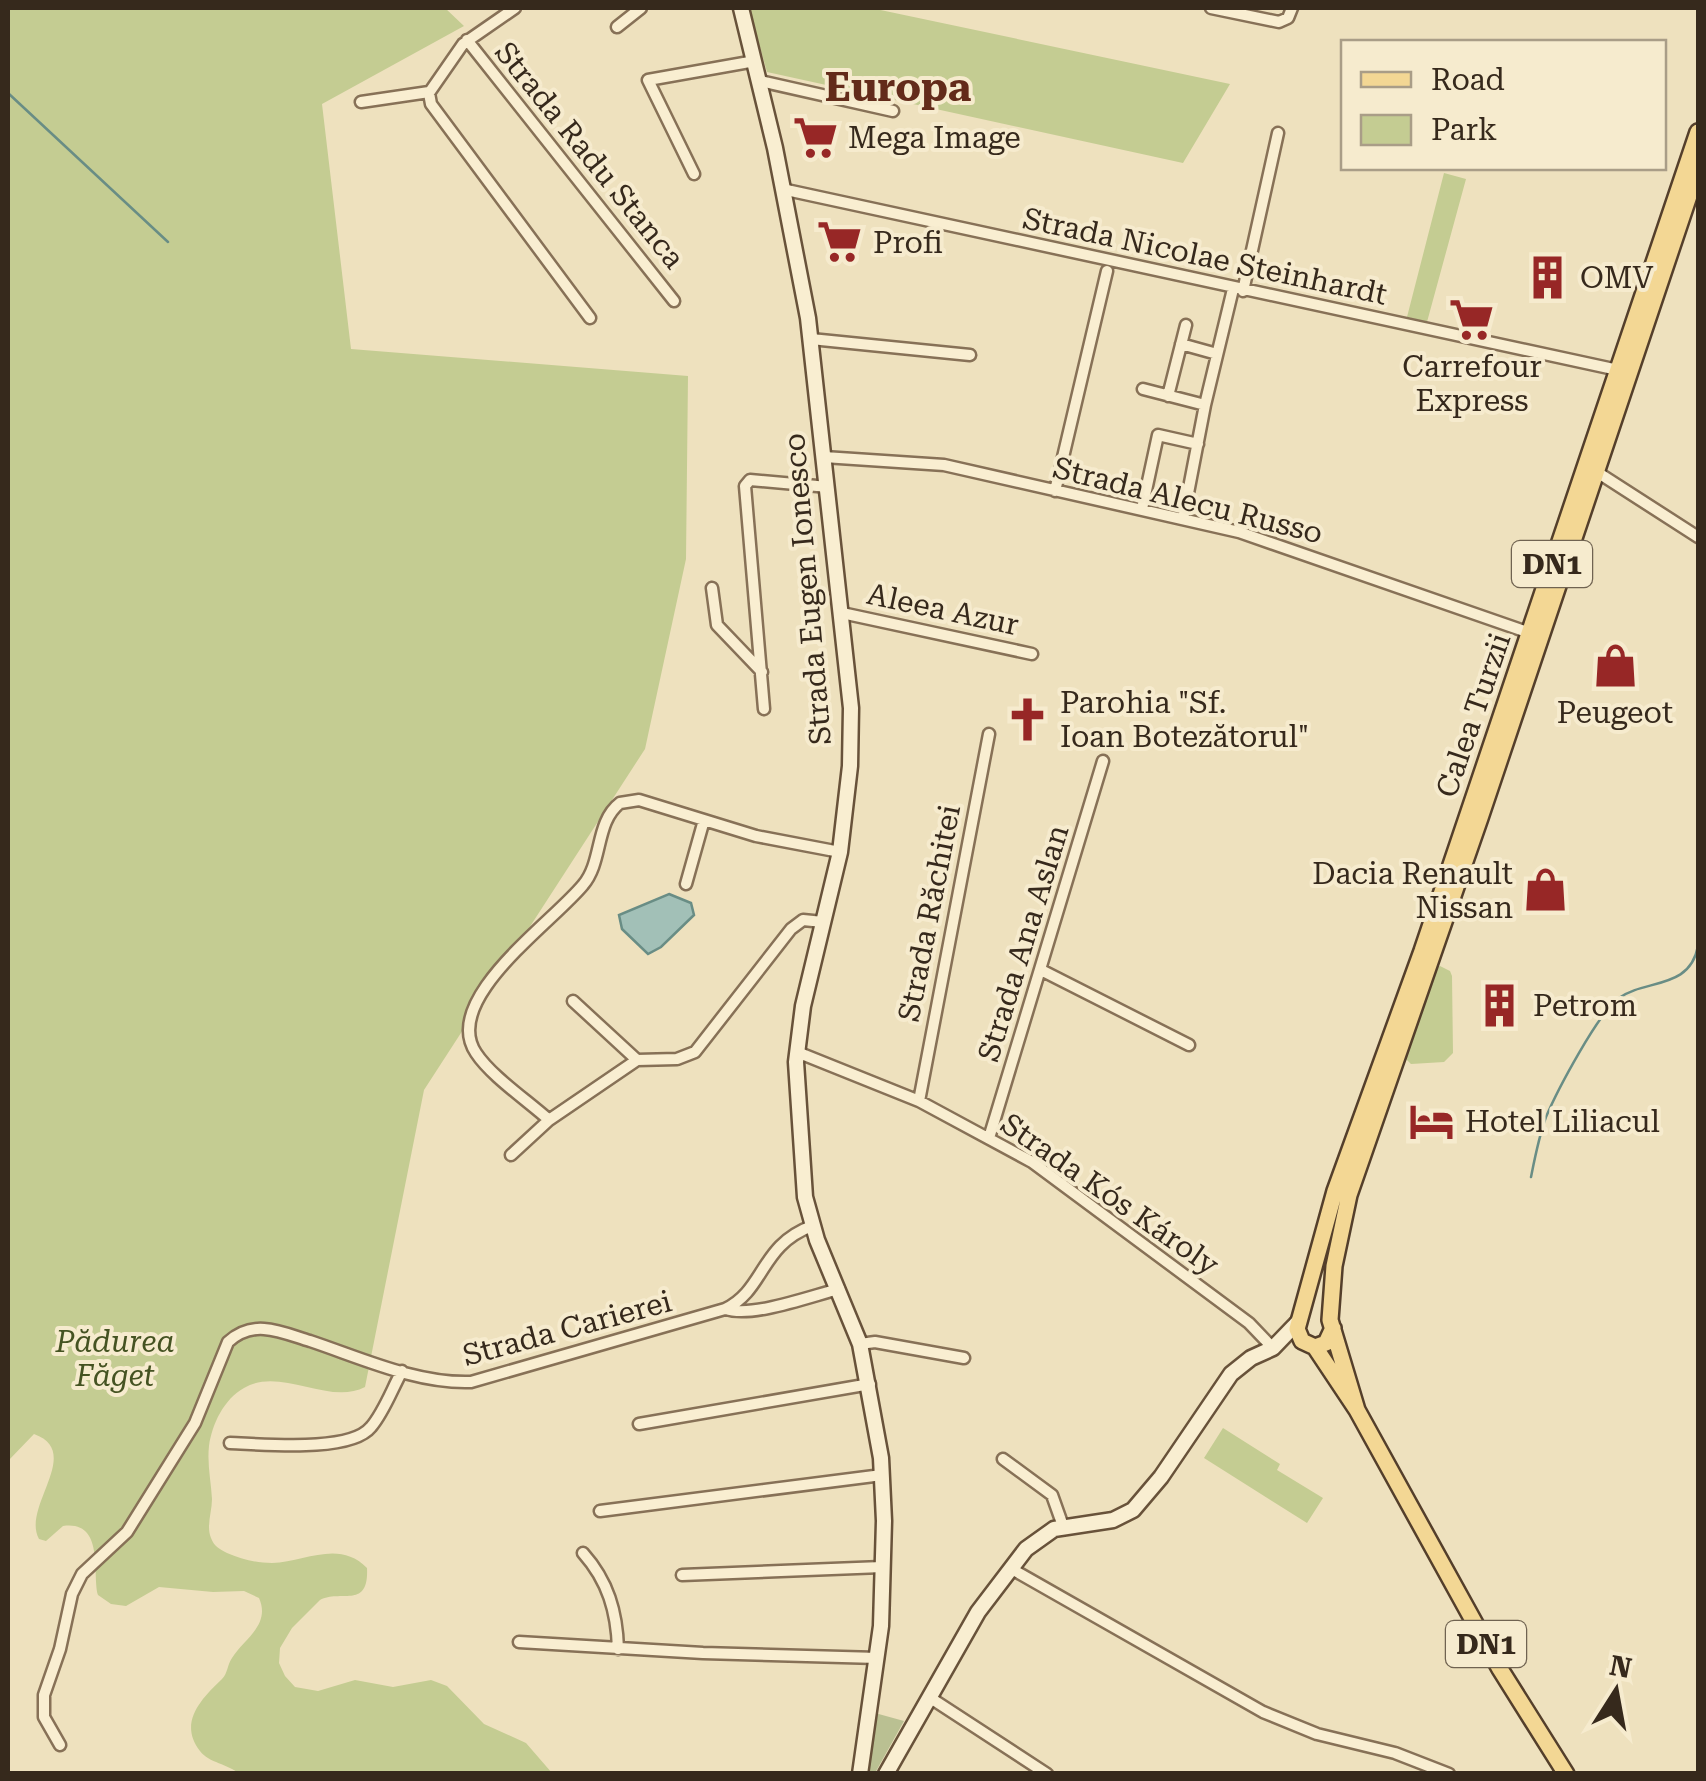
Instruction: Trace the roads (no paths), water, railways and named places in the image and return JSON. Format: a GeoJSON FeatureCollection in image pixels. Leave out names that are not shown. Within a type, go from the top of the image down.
{"type":"FeatureCollection","features":[{"type":"Feature","properties":{"kind":"main road","name":"Calea Turzii"},"geometry":{"type":"LineString","coordinates":[[1566,1774],[1500,1669],[1358,1410],[1311,1346],[1298,1335],[1335,1191],[1406,996],[1698,132]]}},
{"type":"Feature","properties":{"kind":"main road","name":"Calea Turzii"},"geometry":{"type":"LineString","coordinates":[[1358,1410],[1332,1324],[1334,1266],[1349,1195],[1598,472],[1698,168]]}},
{"type":"Feature","properties":{"kind":"main road"},"geometry":{"type":"LineString","coordinates":[[1300,1319],[1320,1312],[1332,1324],[1330,1339],[1311,1346]]}},
{"type":"Feature","properties":{"kind":"street"},"geometry":{"type":"LineString","coordinates":[[360,102],[429,92],[467,40],[514,8]]}},
{"type":"Feature","properties":{"kind":"street"},"geometry":{"type":"LineString","coordinates":[[617,27],[641,8]]}},
{"type":"Feature","properties":{"kind":"street","name":"Strada Eugen Ionesco"},"geometry":{"type":"LineString","coordinates":[[741,8],[760,82],[811,340],[852,708],[840,852],[797,1052],[800,1154],[812,1226],[860,1344],[870,1384],[882,1476],[878,1658],[860,1774]]}},
{"type":"Feature","properties":{"kind":"street"},"geometry":{"type":"LineString","coordinates":[[1211,8],[1272,22],[1282,22],[1291,11]]}},
{"type":"Feature","properties":{"kind":"street","name":"Strada Radu Stanca"},"geometry":{"type":"LineString","coordinates":[[467,40],[674,300]]}},
{"type":"Feature","properties":{"kind":"street"},"geometry":{"type":"LineString","coordinates":[[694,174],[648,80],[755,61]]}},
{"type":"Feature","properties":{"kind":"street"},"geometry":{"type":"LineString","coordinates":[[760,82],[893,112]]}},
{"type":"Feature","properties":{"kind":"street"},"geometry":{"type":"LineString","coordinates":[[429,92],[431,104],[456,141],[590,318]]}},
{"type":"Feature","properties":{"kind":"street"},"geometry":{"type":"LineString","coordinates":[[1183,519],[1217,354],[1238,290],[1278,133]]}},
{"type":"Feature","properties":{"kind":"street","name":"Strada Nicolae Steinhardt"},"geometry":{"type":"LineString","coordinates":[[782,189],[1618,370]]}},
{"type":"Feature","properties":{"kind":"street"},"geometry":{"type":"LineString","coordinates":[[1055,490],[1107,271]]}},
{"type":"Feature","properties":{"kind":"street"},"geometry":{"type":"LineString","coordinates":[[1168,396],[1186,325]]}},
{"type":"Feature","properties":{"kind":"street"},"geometry":{"type":"LineString","coordinates":[[811,340],[970,355]]}},
{"type":"Feature","properties":{"kind":"street"},"geometry":{"type":"LineString","coordinates":[[1181,344],[1217,354]]}},
{"type":"Feature","properties":{"kind":"street"},"geometry":{"type":"LineString","coordinates":[[1143,389],[1205,405]]}},
{"type":"Feature","properties":{"kind":"street"},"geometry":{"type":"LineString","coordinates":[[1142,509],[1158,435],[1198,444]]}},
{"type":"Feature","properties":{"kind":"street","name":"Strada Alecu Russo"},"geometry":{"type":"LineString","coordinates":[[824,457],[944,465],[1276,542],[1530,633]]}},
{"type":"Feature","properties":{"kind":"street"},"geometry":{"type":"LineString","coordinates":[[1598,472],[1698,536]]}},
{"type":"Feature","properties":{"kind":"street"},"geometry":{"type":"LineString","coordinates":[[764,709],[746,482],[828,487]]}},
{"type":"Feature","properties":{"kind":"street"},"geometry":{"type":"LineString","coordinates":[[712,588],[718,625],[762,672]]}},
{"type":"Feature","properties":{"kind":"street","name":"Aleea Azur"},"geometry":{"type":"LineString","coordinates":[[842,613],[1032,654]]}},
{"type":"Feature","properties":{"kind":"street","name":"Strada Răchitei"},"geometry":{"type":"LineString","coordinates":[[919,1102],[989,734]]}},
{"type":"Feature","properties":{"kind":"street","name":"Strada Ana Aslan"},"geometry":{"type":"LineString","coordinates":[[990,1138],[1103,762]]}},
{"type":"Feature","properties":{"kind":"street"},"geometry":{"type":"LineString","coordinates":[[549,1120],[476,1052],[468,1021],[479,993],[587,882],[607,819],[615,806],[625,800],[639,800],[791,845],[840,852]]}},
{"type":"Feature","properties":{"kind":"street"},"geometry":{"type":"LineString","coordinates":[[686,884],[704,820]]}},
{"type":"Feature","properties":{"kind":"street"},"geometry":{"type":"LineString","coordinates":[[511,1154],[549,1120],[636,1060],[681,1059],[695,1052],[791,928],[803,920],[823,922]]}},
{"type":"Feature","properties":{"kind":"street"},"geometry":{"type":"LineString","coordinates":[[1041,970],[1189,1045]]}},
{"type":"Feature","properties":{"kind":"street"},"geometry":{"type":"LineString","coordinates":[[573,1001],[636,1060]]}},
{"type":"Feature","properties":{"kind":"street","name":"Strada Kós Károly"},"geometry":{"type":"LineString","coordinates":[[797,1052],[919,1102],[1032,1162],[1250,1323],[1273,1348]]}},
{"type":"Feature","properties":{"kind":"street"},"geometry":{"type":"LineString","coordinates":[[725,1309],[748,1289],[781,1242],[812,1226]]}},
{"type":"Feature","properties":{"kind":"street","name":"Strada Carierei"},"geometry":{"type":"LineString","coordinates":[[60,1745],[44,1717],[44,1695],[60,1649],[72,1594],[82,1574],[126,1532],[196,1422],[228,1342],[247,1330],[276,1330],[402,1371],[452,1383],[472,1382],[725,1309],[751,1310],[839,1289]]}},
{"type":"Feature","properties":{"kind":"street"},"geometry":{"type":"LineString","coordinates":[[1273,1348],[1300,1319]]}},
{"type":"Feature","properties":{"kind":"street"},"geometry":{"type":"LineString","coordinates":[[860,1344],[875,1342],[964,1358]]}},
{"type":"Feature","properties":{"kind":"street"},"geometry":{"type":"LineString","coordinates":[[886,1774],[978,1612],[1032,1542],[1063,1526],[1125,1516],[1142,1502],[1232,1374],[1251,1358],[1273,1348],[1311,1346]]}},
{"type":"Feature","properties":{"kind":"street"},"geometry":{"type":"LineString","coordinates":[[230,1443],[357,1438],[371,1427],[402,1371]]}},
{"type":"Feature","properties":{"kind":"street"},"geometry":{"type":"LineString","coordinates":[[639,1424],[870,1384]]}},
{"type":"Feature","properties":{"kind":"street"},"geometry":{"type":"LineString","coordinates":[[1003,1459],[1052,1495],[1063,1526]]}},
{"type":"Feature","properties":{"kind":"street"},"geometry":{"type":"LineString","coordinates":[[600,1510],[882,1476]]}},
{"type":"Feature","properties":{"kind":"street"},"geometry":{"type":"LineString","coordinates":[[583,1553],[604,1581],[616,1622],[618,1649]]}},
{"type":"Feature","properties":{"kind":"street"},"geometry":{"type":"LineString","coordinates":[[751,1565],[880,1566]]}},
{"type":"Feature","properties":{"kind":"street"},"geometry":{"type":"LineString","coordinates":[[682,1574],[880,1566]]}},
{"type":"Feature","properties":{"kind":"street"},"geometry":{"type":"LineString","coordinates":[[1010,1568],[1264,1712],[1316,1734],[1395,1753],[1449,1774]]}},
{"type":"Feature","properties":{"kind":"street"},"geometry":{"type":"LineString","coordinates":[[519,1642],[878,1658]]}},
{"type":"Feature","properties":{"kind":"street"},"geometry":{"type":"LineString","coordinates":[[929,1697],[1047,1774]]}},
{"type":"Feature","properties":{"kind":"water"},"geometry":{"type":"Polygon","coordinates":[[[669,894],[691,903],[694,915],[661,947],[648,954],[622,929],[619,915],[669,894]]]}},
{"type":"Feature","properties":{"kind":"waterway"},"geometry":{"type":"LineString","coordinates":[[8,93],[168,242]]}},
{"type":"Feature","properties":{"kind":"waterway"},"geometry":{"type":"LineString","coordinates":[[1531,1177],[1546,1117],[1600,1019],[1619,998],[1686,970],[1698,946]]}},
{"type":"Feature","properties":{"kind":"place","name":"Mega Image"},"geometry":{"type":"Point","coordinates":[815,137]}},
{"type":"Feature","properties":{"kind":"place","name":"Profi"},"geometry":{"type":"Point","coordinates":[840,242]}},
{"type":"Feature","properties":{"kind":"place","name":"OMV"},"geometry":{"type":"Point","coordinates":[1547,277]}},
{"type":"Feature","properties":{"kind":"place","name":"Carrefour Express"},"geometry":{"type":"Point","coordinates":[1472,319]}},
{"type":"Feature","properties":{"kind":"place","name":"Peugeot"},"geometry":{"type":"Point","coordinates":[1615,665]}},
{"type":"Feature","properties":{"kind":"place","name":"Parohia \"Sf. Ioan Botezătorul\""},"geometry":{"type":"Point","coordinates":[1027,719]}},
{"type":"Feature","properties":{"kind":"place","name":"Dacia Renault Nissan"},"geometry":{"type":"Point","coordinates":[1546,890]}},
{"type":"Feature","properties":{"kind":"place","name":"Petrom"},"geometry":{"type":"Point","coordinates":[1500,1005]}},
{"type":"Feature","properties":{"kind":"place","name":"Hotel Liliacul"},"geometry":{"type":"Point","coordinates":[1432,1121]}},
{"type":"Feature","properties":{"kind":"district","name":"Europa"},"geometry":{"type":"Point","coordinates":[898,87]}},
{"type":"Feature","properties":{"kind":"park label","name":"Pădurea Făget"},"geometry":{"type":"Point","coordinates":[115,1358]}}]}
